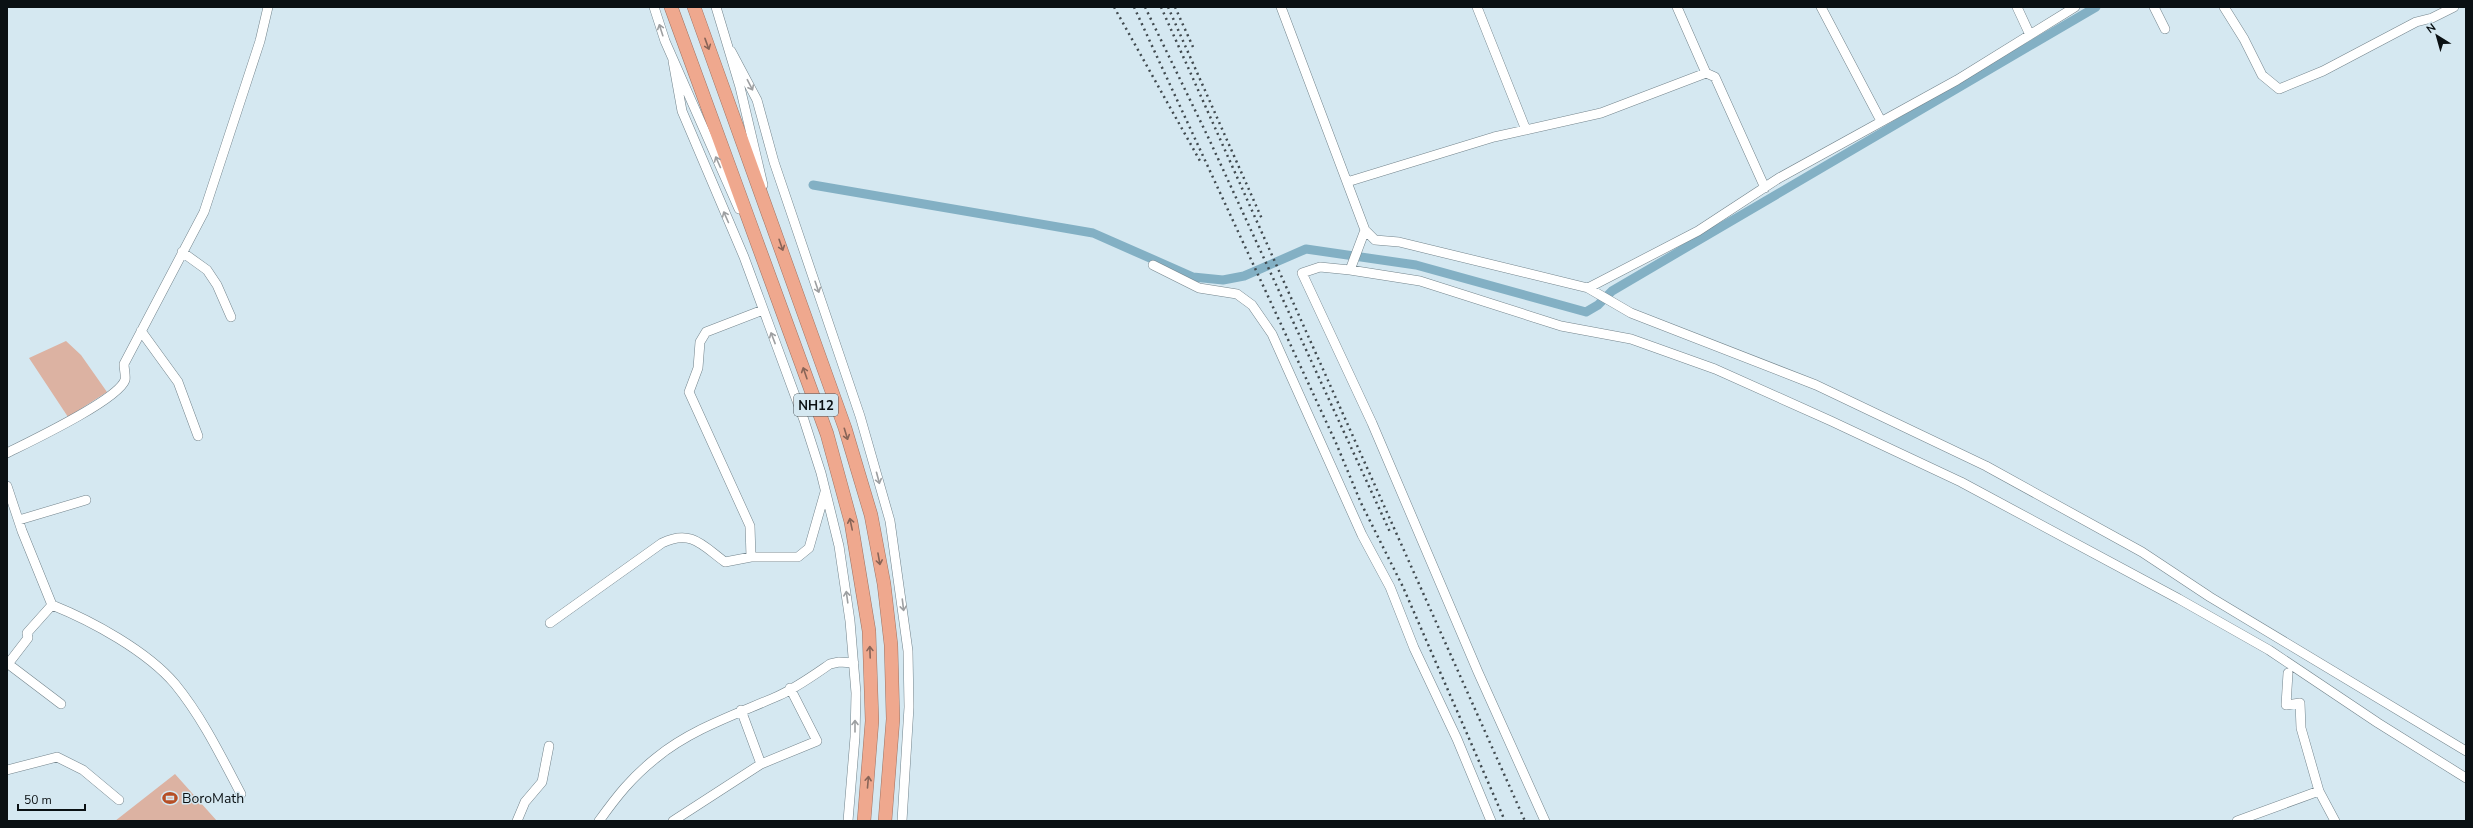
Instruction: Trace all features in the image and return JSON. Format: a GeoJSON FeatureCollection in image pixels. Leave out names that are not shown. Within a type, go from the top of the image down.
{"type":"FeatureCollection","features":[{"type":"Feature","properties":{"kind":"highway","name":"NH12"},"geometry":{"type":"LineString","coordinates":[[671,7],[827,434],[844,492],[858,557],[869,631],[872,721],[864,821]]}},
{"type":"Feature","properties":{"kind":"highway","name":"NH12"},"geometry":{"type":"LineString","coordinates":[[694,7],[771,218],[845,428],[871,515],[885,591],[891,645],[893,719],[885,821]]}},
{"type":"Feature","properties":{"kind":"street"},"geometry":{"type":"LineString","coordinates":[[7,453],[82,414],[116,391],[125,380],[124,364],[204,212],[260,41],[268,7]]}},
{"type":"Feature","properties":{"kind":"street"},"geometry":{"type":"LineString","coordinates":[[654,7],[674,61],[727,185],[764,261]]}},
{"type":"Feature","properties":{"kind":"street"},"geometry":{"type":"LineString","coordinates":[[716,7],[731,51],[771,218]]}},
{"type":"Feature","properties":{"kind":"street"},"geometry":{"type":"LineString","coordinates":[[1281,7],[1365,230],[1375,240],[1398,242],[1588,288],[1613,304],[1678,332],[1816,385],[1986,466],[2142,552],[2217,601],[2466,751]]}},
{"type":"Feature","properties":{"kind":"street"},"geometry":{"type":"LineString","coordinates":[[1477,7],[1526,130]]}},
{"type":"Feature","properties":{"kind":"street"},"geometry":{"type":"LineString","coordinates":[[1676,7],[1706,73],[1715,77],[1765,188]]}},
{"type":"Feature","properties":{"kind":"street"},"geometry":{"type":"LineString","coordinates":[[1821,7],[1882,121]]}},
{"type":"Feature","properties":{"kind":"street"},"geometry":{"type":"LineString","coordinates":[[2017,7],[2030,35]]}},
{"type":"Feature","properties":{"kind":"street"},"geometry":{"type":"LineString","coordinates":[[1588,288],[1698,232],[1765,188],[1957,80],[2075,7]]}},
{"type":"Feature","properties":{"kind":"street"},"geometry":{"type":"LineString","coordinates":[[2154,7],[2165,29]]}},
{"type":"Feature","properties":{"kind":"street"},"geometry":{"type":"LineString","coordinates":[[2224,7],[2244,39],[2262,75],[2279,89],[2323,71],[2416,22],[2432,18],[2454,7]]}},
{"type":"Feature","properties":{"kind":"street"},"geometry":{"type":"LineString","coordinates":[[731,51],[757,100],[774,162],[860,416],[890,521],[908,650],[909,707],[902,821]]}},
{"type":"Feature","properties":{"kind":"street"},"geometry":{"type":"LineString","coordinates":[[674,61],[682,111],[744,257],[804,420],[826,490],[843,570],[854,663],[855,737],[848,821]]}},
{"type":"Feature","properties":{"kind":"street"},"geometry":{"type":"LineString","coordinates":[[1347,182],[1494,137],[1601,113],[1706,73]]}},
{"type":"Feature","properties":{"kind":"street"},"geometry":{"type":"LineString","coordinates":[[1350,270],[1365,230]]}},
{"type":"Feature","properties":{"kind":"street"},"geometry":{"type":"LineString","coordinates":[[182,252],[207,270],[217,286],[231,317]]}},
{"type":"Feature","properties":{"kind":"street"},"geometry":{"type":"LineString","coordinates":[[1153,265],[1199,288],[1237,294],[1252,305],[1272,334],[1362,536],[1390,587],[1491,821]]}},
{"type":"Feature","properties":{"kind":"street"},"geometry":{"type":"LineString","coordinates":[[1545,821],[1478,672],[1372,423],[1302,272],[1320,267],[1420,281],[1561,326],[1631,340],[1715,370],[1831,421],[1961,482],[2179,599],[2270,650],[2378,724],[2466,778]]}},
{"type":"Feature","properties":{"kind":"street"},"geometry":{"type":"LineString","coordinates":[[751,557],[750,526],[689,392],[698,368],[700,342],[706,332],[763,310]]}},
{"type":"Feature","properties":{"kind":"street"},"geometry":{"type":"LineString","coordinates":[[141,331],[178,382],[198,436]]}},
{"type":"Feature","properties":{"kind":"street"},"geometry":{"type":"LineString","coordinates":[[7,486],[52,605],[79,616],[133,647],[174,683],[211,735],[241,794]]}},
{"type":"Feature","properties":{"kind":"street"},"geometry":{"type":"LineString","coordinates":[[550,623],[662,543],[675,537],[690,537],[725,562],[751,557],[798,557],[808,548],[826,490]]}},
{"type":"Feature","properties":{"kind":"street"},"geometry":{"type":"LineString","coordinates":[[19,520],[86,500]]}},
{"type":"Feature","properties":{"kind":"street"},"geometry":{"type":"LineString","coordinates":[[52,605],[26,633],[28,638],[8,663],[61,704]]}},
{"type":"Feature","properties":{"kind":"street"},"geometry":{"type":"LineString","coordinates":[[599,821],[620,791],[657,757],[703,729],[740,710],[780,695],[830,664],[839,662],[854,663]]}},
{"type":"Feature","properties":{"kind":"street"},"geometry":{"type":"LineString","coordinates":[[2288,673],[2286,705],[2300,703],[2301,728],[2319,791],[2336,821]]}},
{"type":"Feature","properties":{"kind":"street"},"geometry":{"type":"LineString","coordinates":[[673,821],[762,764],[817,741],[790,688]]}},
{"type":"Feature","properties":{"kind":"street"},"geometry":{"type":"LineString","coordinates":[[740,710],[762,764]]}},
{"type":"Feature","properties":{"kind":"street"},"geometry":{"type":"LineString","coordinates":[[517,821],[525,802],[542,782],[549,746]]}},
{"type":"Feature","properties":{"kind":"street"},"geometry":{"type":"LineString","coordinates":[[7,770],[57,757],[83,770],[119,800]]}},
{"type":"Feature","properties":{"kind":"street"},"geometry":{"type":"LineString","coordinates":[[2237,821],[2319,791]]}},
{"type":"Feature","properties":{"kind":"shaded area"},"geometry":{"type":"Polygon","coordinates":[[[66,341],[81,355],[107,392],[68,417],[29,358],[66,341]]]}},
{"type":"Feature","properties":{"kind":"shaded area","name":"BoroMath"},"geometry":{"type":"Polygon","coordinates":[[[175,774],[217,821],[115,821],[175,774]]]}},
{"type":"Feature","properties":{"kind":"waterway"},"geometry":{"type":"LineString","coordinates":[[813,185],[1093,233],[1193,277],[1223,280],[1244,276],[1306,249],[1416,265],[1586,312],[1598,305],[1612,291],[2096,7]]}},
{"type":"Feature","properties":{"kind":"railway"},"geometry":{"type":"LineString","coordinates":[[1114,7],[1200,161]]}},
{"type":"Feature","properties":{"kind":"railway"},"geometry":{"type":"LineString","coordinates":[[1134,7],[1336,443],[1361,503],[1403,587],[1505,821]]}},
{"type":"Feature","properties":{"kind":"railway"},"geometry":{"type":"LineString","coordinates":[[1145,7],[1209,139],[1390,532]]}},
{"type":"Feature","properties":{"kind":"railway"},"geometry":{"type":"LineString","coordinates":[[1161,7],[1525,821]]}},
{"type":"Feature","properties":{"kind":"railway"},"geometry":{"type":"LineString","coordinates":[[1168,7],[1262,219]]}},
{"type":"Feature","properties":{"kind":"railway"},"geometry":{"type":"LineString","coordinates":[[1175,7],[1193,47]]}},
{"type":"Feature","properties":{"kind":"place","name":"BoroMath"},"geometry":{"type":"Point","coordinates":[170,798]}}]}
